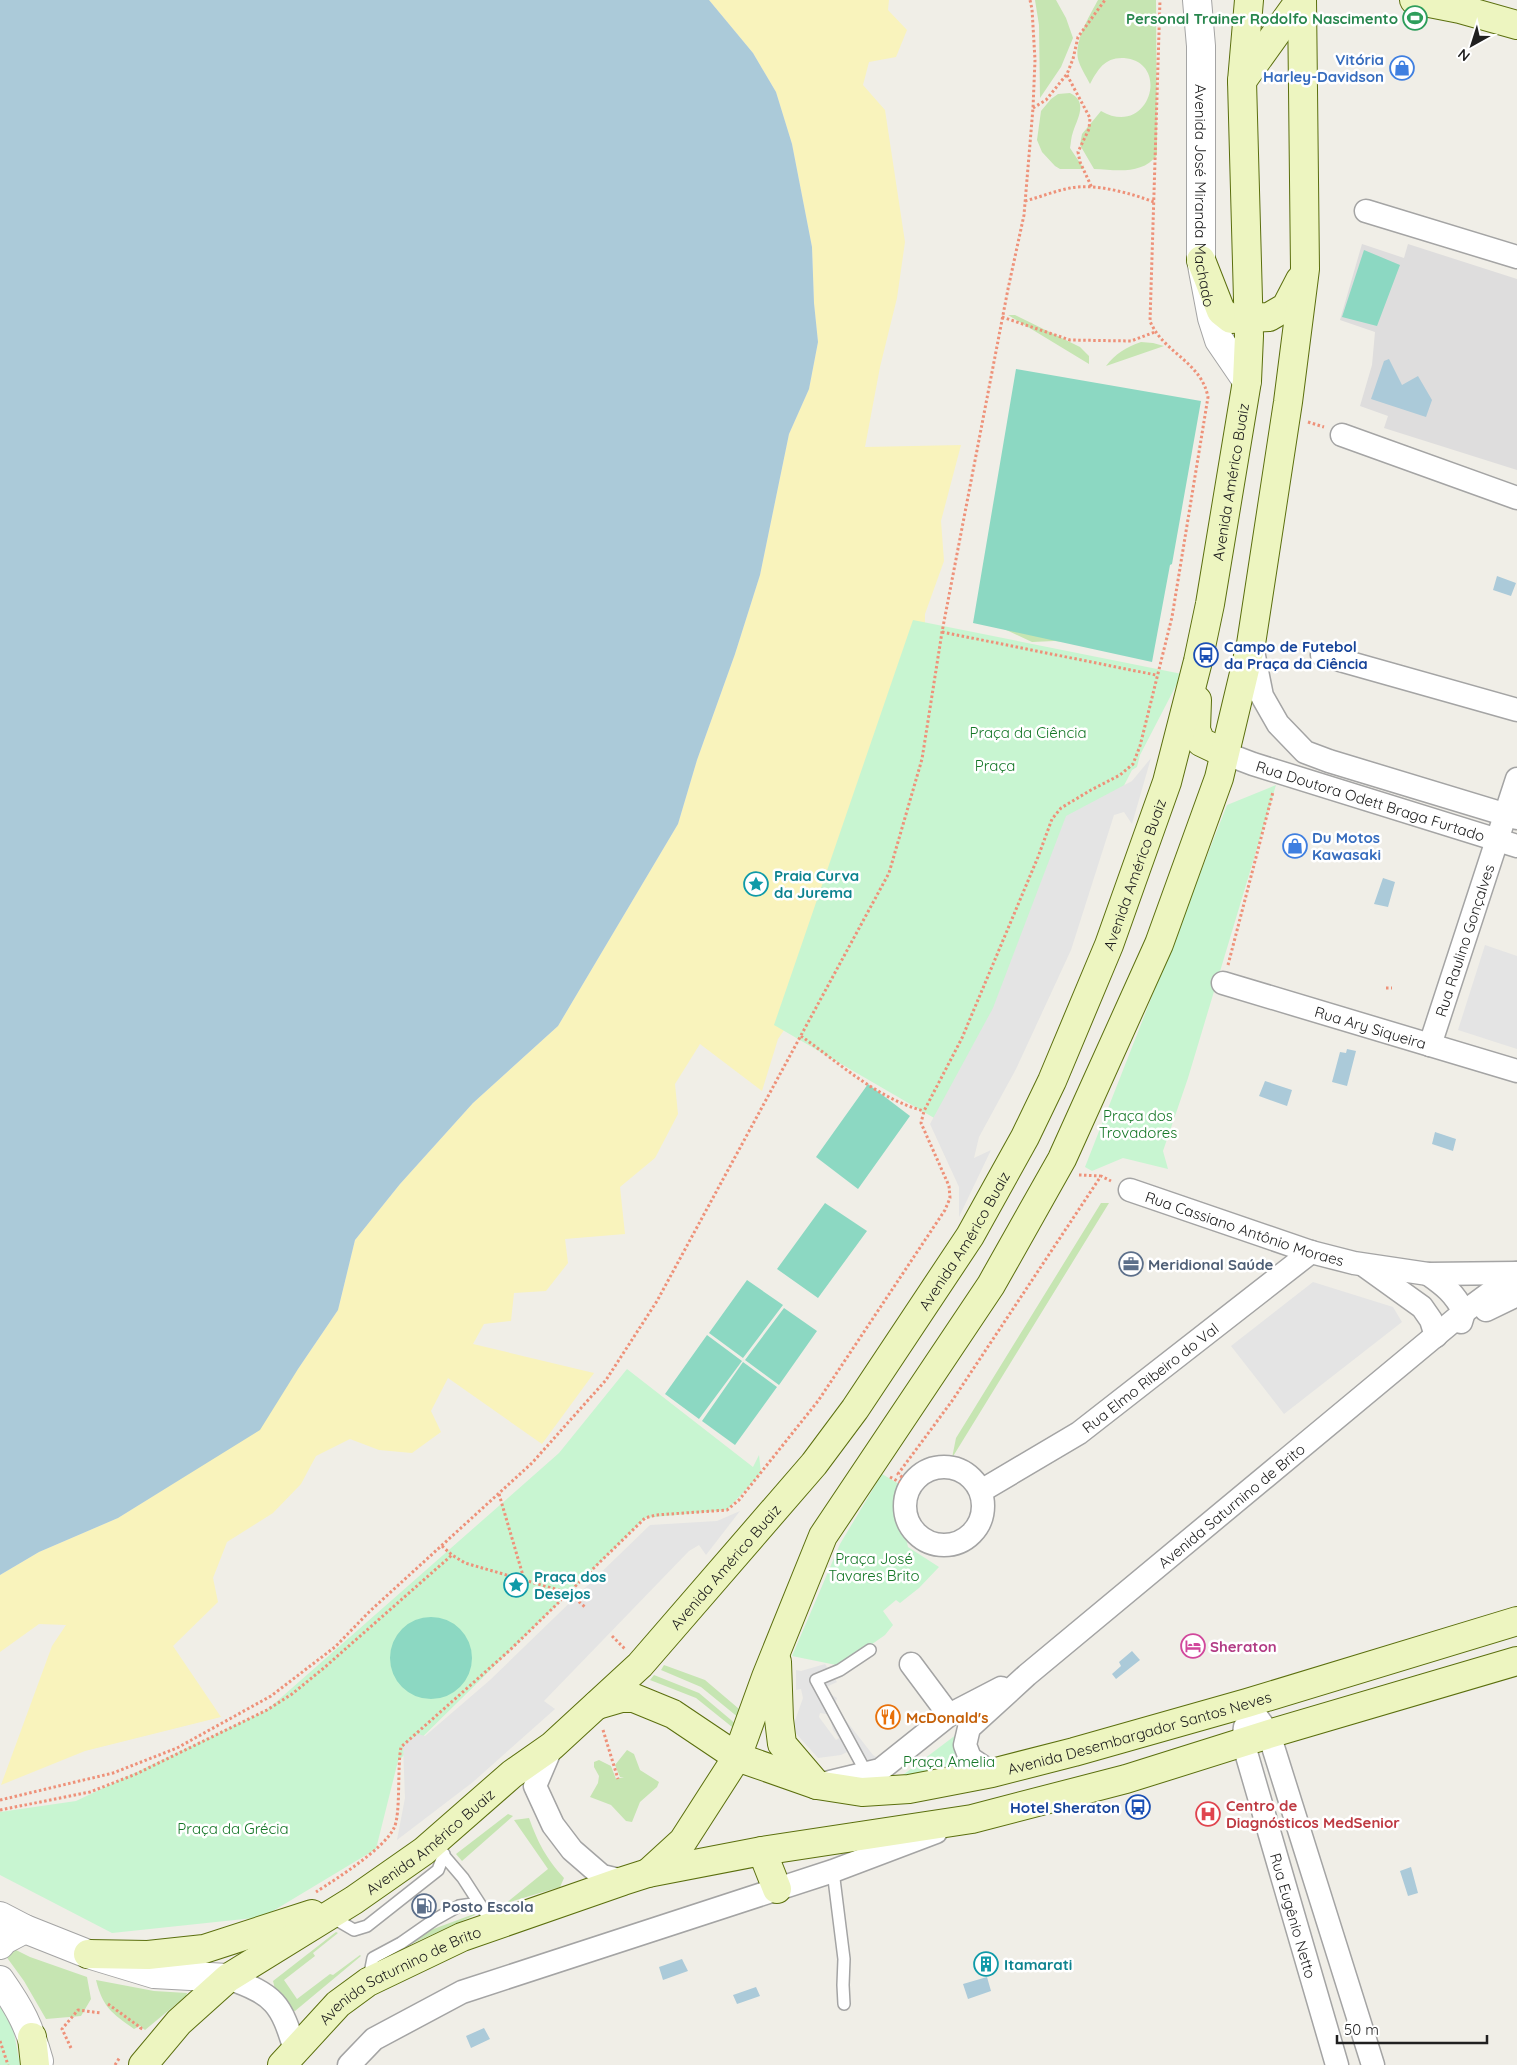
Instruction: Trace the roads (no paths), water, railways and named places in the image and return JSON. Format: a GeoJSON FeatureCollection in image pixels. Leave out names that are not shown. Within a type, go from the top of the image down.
{"type":"FeatureCollection","features":[{"type":"Feature","properties":{"kind":"main road","name":"Avenida Américo Buaiz"},"geometry":{"type":"LineString","coordinates":[[228,1978],[438,1849],[512,1774],[552,1746],[640,1665],[814,1464],[855,1409],[975,1228],[1025,1137],[1052,1081],[1108,945],[1167,782],[1198,661],[1210,604],[1247,381],[1248,319],[1242,81],[1249,0]]}},
{"type":"Feature","properties":{"kind":"main road"},"geometry":{"type":"LineString","coordinates":[[1242,81],[1301,0]]}},
{"type":"Feature","properties":{"kind":"main road"},"geometry":{"type":"LineString","coordinates":[[635,1877],[683,1841],[737,1758],[777,1650],[823,1536],[991,1285],[1062,1158],[1159,944],[1219,778],[1252,644],[1286,418],[1305,269],[1301,0]]}},
{"type":"Feature","properties":{"kind":"main road"},"geometry":{"type":"LineString","coordinates":[[1414,0],[1450,5],[1517,23]]}},
{"type":"Feature","properties":{"kind":"main road"},"geometry":{"type":"LineString","coordinates":[[1201,260],[1221,311],[1231,319],[1269,317],[1286,307],[1305,269]]}},
{"type":"Feature","properties":{"kind":"main road"},"geometry":{"type":"LineString","coordinates":[[1210,604],[1196,716],[1196,730],[1201,742],[1224,753]]}},
{"type":"Feature","properties":{"kind":"main road","name":"Avenida Desembargador Santos Neves"},"geometry":{"type":"LineString","coordinates":[[595,1706],[621,1698],[634,1698],[673,1714],[737,1758],[817,1785],[862,1792],[909,1789],[992,1773],[1074,1752],[1247,1703],[1517,1620]]}},
{"type":"Feature","properties":{"kind":"main road"},"geometry":{"type":"LineString","coordinates":[[777,1650],[779,1719],[782,1744],[817,1785]]}},
{"type":"Feature","properties":{"kind":"main road"},"geometry":{"type":"LineString","coordinates":[[635,1877],[762,1851],[972,1819],[1126,1779],[1517,1660]]}},
{"type":"Feature","properties":{"kind":"main road"},"geometry":{"type":"LineString","coordinates":[[762,1851],[776,1889]]}},
{"type":"Feature","properties":{"kind":"main road","name":"Avenida Saturnino de Brito"},"geometry":{"type":"LineString","coordinates":[[289,2058],[338,2004],[375,1979],[462,1936],[635,1877]]}},
{"type":"Feature","properties":{"kind":"main road"},"geometry":{"type":"LineString","coordinates":[[88,1954],[148,1955],[204,1949],[354,1900]]}},
{"type":"Feature","properties":{"kind":"main road"},"geometry":{"type":"LineString","coordinates":[[133,2059],[179,2022],[228,1978]]}},
{"type":"Feature","properties":{"kind":"main road"},"geometry":{"type":"LineString","coordinates":[[32,2037],[35,2065]]}},
{"type":"Feature","properties":{"kind":"street","name":"Avenida José Miranda Machado"},"geometry":{"type":"LineString","coordinates":[[1198,0],[1201,46],[1201,260],[1212,318],[1220,340],[1247,381]]}},
{"type":"Feature","properties":{"kind":"street"},"geometry":{"type":"LineString","coordinates":[[1366,211],[1517,257]]}},
{"type":"Feature","properties":{"kind":"street"},"geometry":{"type":"LineString","coordinates":[[1342,435],[1517,498]]}},
{"type":"Feature","properties":{"kind":"street","name":"Rua Doutora Odett Braga Furtado"},"geometry":{"type":"LineString","coordinates":[[1252,644],[1262,696],[1278,724],[1305,752],[1511,816]]}},
{"type":"Feature","properties":{"kind":"street"},"geometry":{"type":"LineString","coordinates":[[1322,655],[1517,710]]}},
{"type":"Feature","properties":{"kind":"street","name":"Rua Doutora Odett Braga Furtado"},"geometry":{"type":"LineString","coordinates":[[1224,753],[1278,772],[1507,843]]}},
{"type":"Feature","properties":{"kind":"street","name":"Rua Raulino Gonçalves"},"geometry":{"type":"LineString","coordinates":[[1430,1045],[1507,843],[1517,779]]}},
{"type":"Feature","properties":{"kind":"street","name":"Rua Ary Siqueira"},"geometry":{"type":"LineString","coordinates":[[1223,983],[1517,1071]]}},
{"type":"Feature","properties":{"kind":"street","name":"Rua Cassiano Antônio Moraes"},"geometry":{"type":"LineString","coordinates":[[1130,1190],[1311,1252],[1362,1264],[1428,1274],[1517,1273]]}},
{"type":"Feature","properties":{"kind":"street","name":"Rua Elmo Ribeiro do Val"},"geometry":{"type":"LineString","coordinates":[[978,1481],[1079,1434],[1311,1252]]}},
{"type":"Feature","properties":{"kind":"street","name":"Rua Cassiano Antônio Moraes"},"geometry":{"type":"LineString","coordinates":[[1362,1264],[1422,1307],[1431,1320],[1436,1336]]}},
{"type":"Feature","properties":{"kind":"street","name":"Avenida Saturnino de Brito"},"geometry":{"type":"LineString","coordinates":[[992,1773],[970,1758],[965,1745],[969,1728],[1027,1675],[1436,1336],[1463,1317],[1517,1273]]}},
{"type":"Feature","properties":{"kind":"street"},"geometry":{"type":"LineString","coordinates":[[1428,1274],[1448,1288],[1456,1297],[1463,1317]]}},
{"type":"Feature","properties":{"kind":"street","name":"Avenida Saturnino de Brito"},"geometry":{"type":"LineString","coordinates":[[1463,1317],[1517,1295]]}},
{"type":"Feature","properties":{"kind":"street"},"geometry":{"type":"LineString","coordinates":[[911,1664],[950,1715]]}},
{"type":"Feature","properties":{"kind":"street","name":"Avenida Saturnino de Brito"},"geometry":{"type":"LineString","coordinates":[[817,1785],[880,1770],[950,1715],[1027,1675]]}},
{"type":"Feature","properties":{"kind":"street","name":"Rua Eugênio Netto"},"geometry":{"type":"LineString","coordinates":[[1247,1703],[1269,1734],[1373,2065]]}},
{"type":"Feature","properties":{"kind":"street","name":"Rua Eugênio Netto"},"geometry":{"type":"LineString","coordinates":[[1247,1703],[1243,1742],[1337,2065]]}},
{"type":"Feature","properties":{"kind":"street"},"geometry":{"type":"LineString","coordinates":[[552,1746],[535,1786],[553,1825],[572,1850],[602,1876],[635,1877]]}},
{"type":"Feature","properties":{"kind":"street"},"geometry":{"type":"LineString","coordinates":[[348,2065],[374,2039],[462,1992],[833,1870],[972,1819]]}},
{"type":"Feature","properties":{"kind":"street"},"geometry":{"type":"LineString","coordinates":[[1284,1884],[1314,1878]]}},
{"type":"Feature","properties":{"kind":"street"},"geometry":{"type":"LineString","coordinates":[[0,1916],[25,1929],[88,1954],[154,1974],[228,1978],[257,1989],[270,1998],[282,2013],[288,2025],[289,2058]]}},
{"type":"Feature","properties":{"kind":"street"},"geometry":{"type":"LineString","coordinates":[[0,1945],[4,1940],[25,1929]]}},
{"type":"Feature","properties":{"kind":"street"},"geometry":{"type":"LineString","coordinates":[[0,1980],[22,2011],[40,2065]]}},
{"type":"Feature","properties":{"kind":"lane"},"geometry":{"type":"LineString","coordinates":[[867,1774],[816,1680],[840,1670],[870,1650]]}},
{"type":"Feature","properties":{"kind":"lane"},"geometry":{"type":"LineString","coordinates":[[438,1849],[463,1878],[494,1926]]}},
{"type":"Feature","properties":{"kind":"lane"},"geometry":{"type":"LineString","coordinates":[[329,1916],[354,1930],[367,1926],[438,1870],[438,1849]]}},
{"type":"Feature","properties":{"kind":"lane"},"geometry":{"type":"LineString","coordinates":[[833,1870],[844,1958],[842,1986],[844,2004]]}},
{"type":"Feature","properties":{"kind":"lane"},"geometry":{"type":"LineString","coordinates":[[375,1979],[371,1968],[373,1958],[401,1943],[434,1920],[459,1906],[479,1904]]}},
{"type":"Feature","properties":{"kind":"water"},"geometry":{"type":"Polygon","coordinates":[[[0,0],[709,0],[753,53],[776,92],[792,144],[812,247],[814,303],[818,342],[809,389],[789,434],[760,575],[735,654],[697,760],[678,824],[558,1026],[473,1103],[400,1184],[355,1240],[338,1310],[260,1430],[118,1518],[39,1552],[0,1575],[0,0]]]}},
{"type":"Feature","properties":{"kind":"water"},"geometry":{"type":"Polygon","coordinates":[[[1389,359],[1402,385],[1418,376],[1432,400],[1426,417],[1371,399],[1384,361],[1389,359]]]}},
{"type":"Feature","properties":{"kind":"water"},"geometry":{"type":"Polygon","coordinates":[[[1497,576],[1516,583],[1511,596],[1493,590],[1497,576]]]}},
{"type":"Feature","properties":{"kind":"water"},"geometry":{"type":"Polygon","coordinates":[[[1383,878],[1395,882],[1388,907],[1374,904],[1383,878]]]}},
{"type":"Feature","properties":{"kind":"water"},"geometry":{"type":"Polygon","coordinates":[[[1347,1049],[1356,1051],[1347,1086],[1332,1082],[1340,1052],[1346,1053],[1347,1049]]]}},
{"type":"Feature","properties":{"kind":"water"},"geometry":{"type":"Polygon","coordinates":[[[1265,1081],[1292,1090],[1287,1106],[1259,1096],[1265,1081]]]}},
{"type":"Feature","properties":{"kind":"water"},"geometry":{"type":"Polygon","coordinates":[[[1435,1132],[1456,1139],[1453,1151],[1432,1144],[1435,1132]]]}},
{"type":"Feature","properties":{"kind":"water"},"geometry":{"type":"Polygon","coordinates":[[[1132,1651],[1140,1660],[1116,1679],[1112,1674],[1121,1666],[1119,1662],[1132,1651]]]}},
{"type":"Feature","properties":{"kind":"water"},"geometry":{"type":"Polygon","coordinates":[[[1411,1867],[1418,1893],[1408,1896],[1400,1871],[1411,1867]]]}},
{"type":"Feature","properties":{"kind":"water"},"geometry":{"type":"Polygon","coordinates":[[[682,1959],[688,1971],[663,1980],[659,1967],[682,1959]]]}},
{"type":"Feature","properties":{"kind":"water"},"geometry":{"type":"Polygon","coordinates":[[[987,1977],[991,1991],[968,1999],[963,1984],[987,1977]]]}},
{"type":"Feature","properties":{"kind":"water"},"geometry":{"type":"Polygon","coordinates":[[[756,1987],[760,1996],[737,2004],[733,1995],[756,1987]]]}},
{"type":"Feature","properties":{"kind":"water"},"geometry":{"type":"Polygon","coordinates":[[[484,2028],[490,2039],[471,2048],[466,2036],[484,2028]]]}},
{"type":"Feature","properties":{"kind":"place","name":"Personal Trainer Rodolfo Nascimento"},"geometry":{"type":"Point","coordinates":[1415,18]}},
{"type":"Feature","properties":{"kind":"place","name":"Vitória Harley-Davidson"},"geometry":{"type":"Point","coordinates":[1402,68]}},
{"type":"Feature","properties":{"kind":"place","name":"Campo de Futebol da Praça da Ciência"},"geometry":{"type":"Point","coordinates":[1206,655]}},
{"type":"Feature","properties":{"kind":"place","name":"Du Motos Kawasaki"},"geometry":{"type":"Point","coordinates":[1295,846]}},
{"type":"Feature","properties":{"kind":"place","name":"Praia Curva da Jurema"},"geometry":{"type":"Point","coordinates":[756,884]}},
{"type":"Feature","properties":{"kind":"place","name":"Meridional Saúde"},"geometry":{"type":"Point","coordinates":[1131,1264]}},
{"type":"Feature","properties":{"kind":"place","name":"Praça dos Desejos"},"geometry":{"type":"Point","coordinates":[516,1585]}},
{"type":"Feature","properties":{"kind":"place","name":"Sheraton"},"geometry":{"type":"Point","coordinates":[1193,1646]}},
{"type":"Feature","properties":{"kind":"place","name":"McDonald's"},"geometry":{"type":"Point","coordinates":[888,1717]}},
{"type":"Feature","properties":{"kind":"place","name":"Hotel Sheraton"},"geometry":{"type":"Point","coordinates":[1138,1807]}},
{"type":"Feature","properties":{"kind":"place","name":"Centro de Diagnósticos MedSenior"},"geometry":{"type":"Point","coordinates":[1208,1814]}},
{"type":"Feature","properties":{"kind":"place","name":"Posto Escola"},"geometry":{"type":"Point","coordinates":[424,1906]}},
{"type":"Feature","properties":{"kind":"place","name":"Itamarati"},"geometry":{"type":"Point","coordinates":[986,1964]}},
{"type":"Feature","properties":{"kind":"park label","name":"Praça da Ciência"},"geometry":{"type":"Point","coordinates":[1028,732]}},
{"type":"Feature","properties":{"kind":"park label","name":"Praça"},"geometry":{"type":"Point","coordinates":[995,765]}},
{"type":"Feature","properties":{"kind":"park label","name":"Praça dos Trovadores"},"geometry":{"type":"Point","coordinates":[1138,1124]}},
{"type":"Feature","properties":{"kind":"park label","name":"Praça José Tavares Brito"},"geometry":{"type":"Point","coordinates":[874,1566]}},
{"type":"Feature","properties":{"kind":"park label","name":"Praça Amelia"},"geometry":{"type":"Point","coordinates":[949,1761]}},
{"type":"Feature","properties":{"kind":"park label","name":"Praça da Grécia"},"geometry":{"type":"Point","coordinates":[233,1828]}}]}
